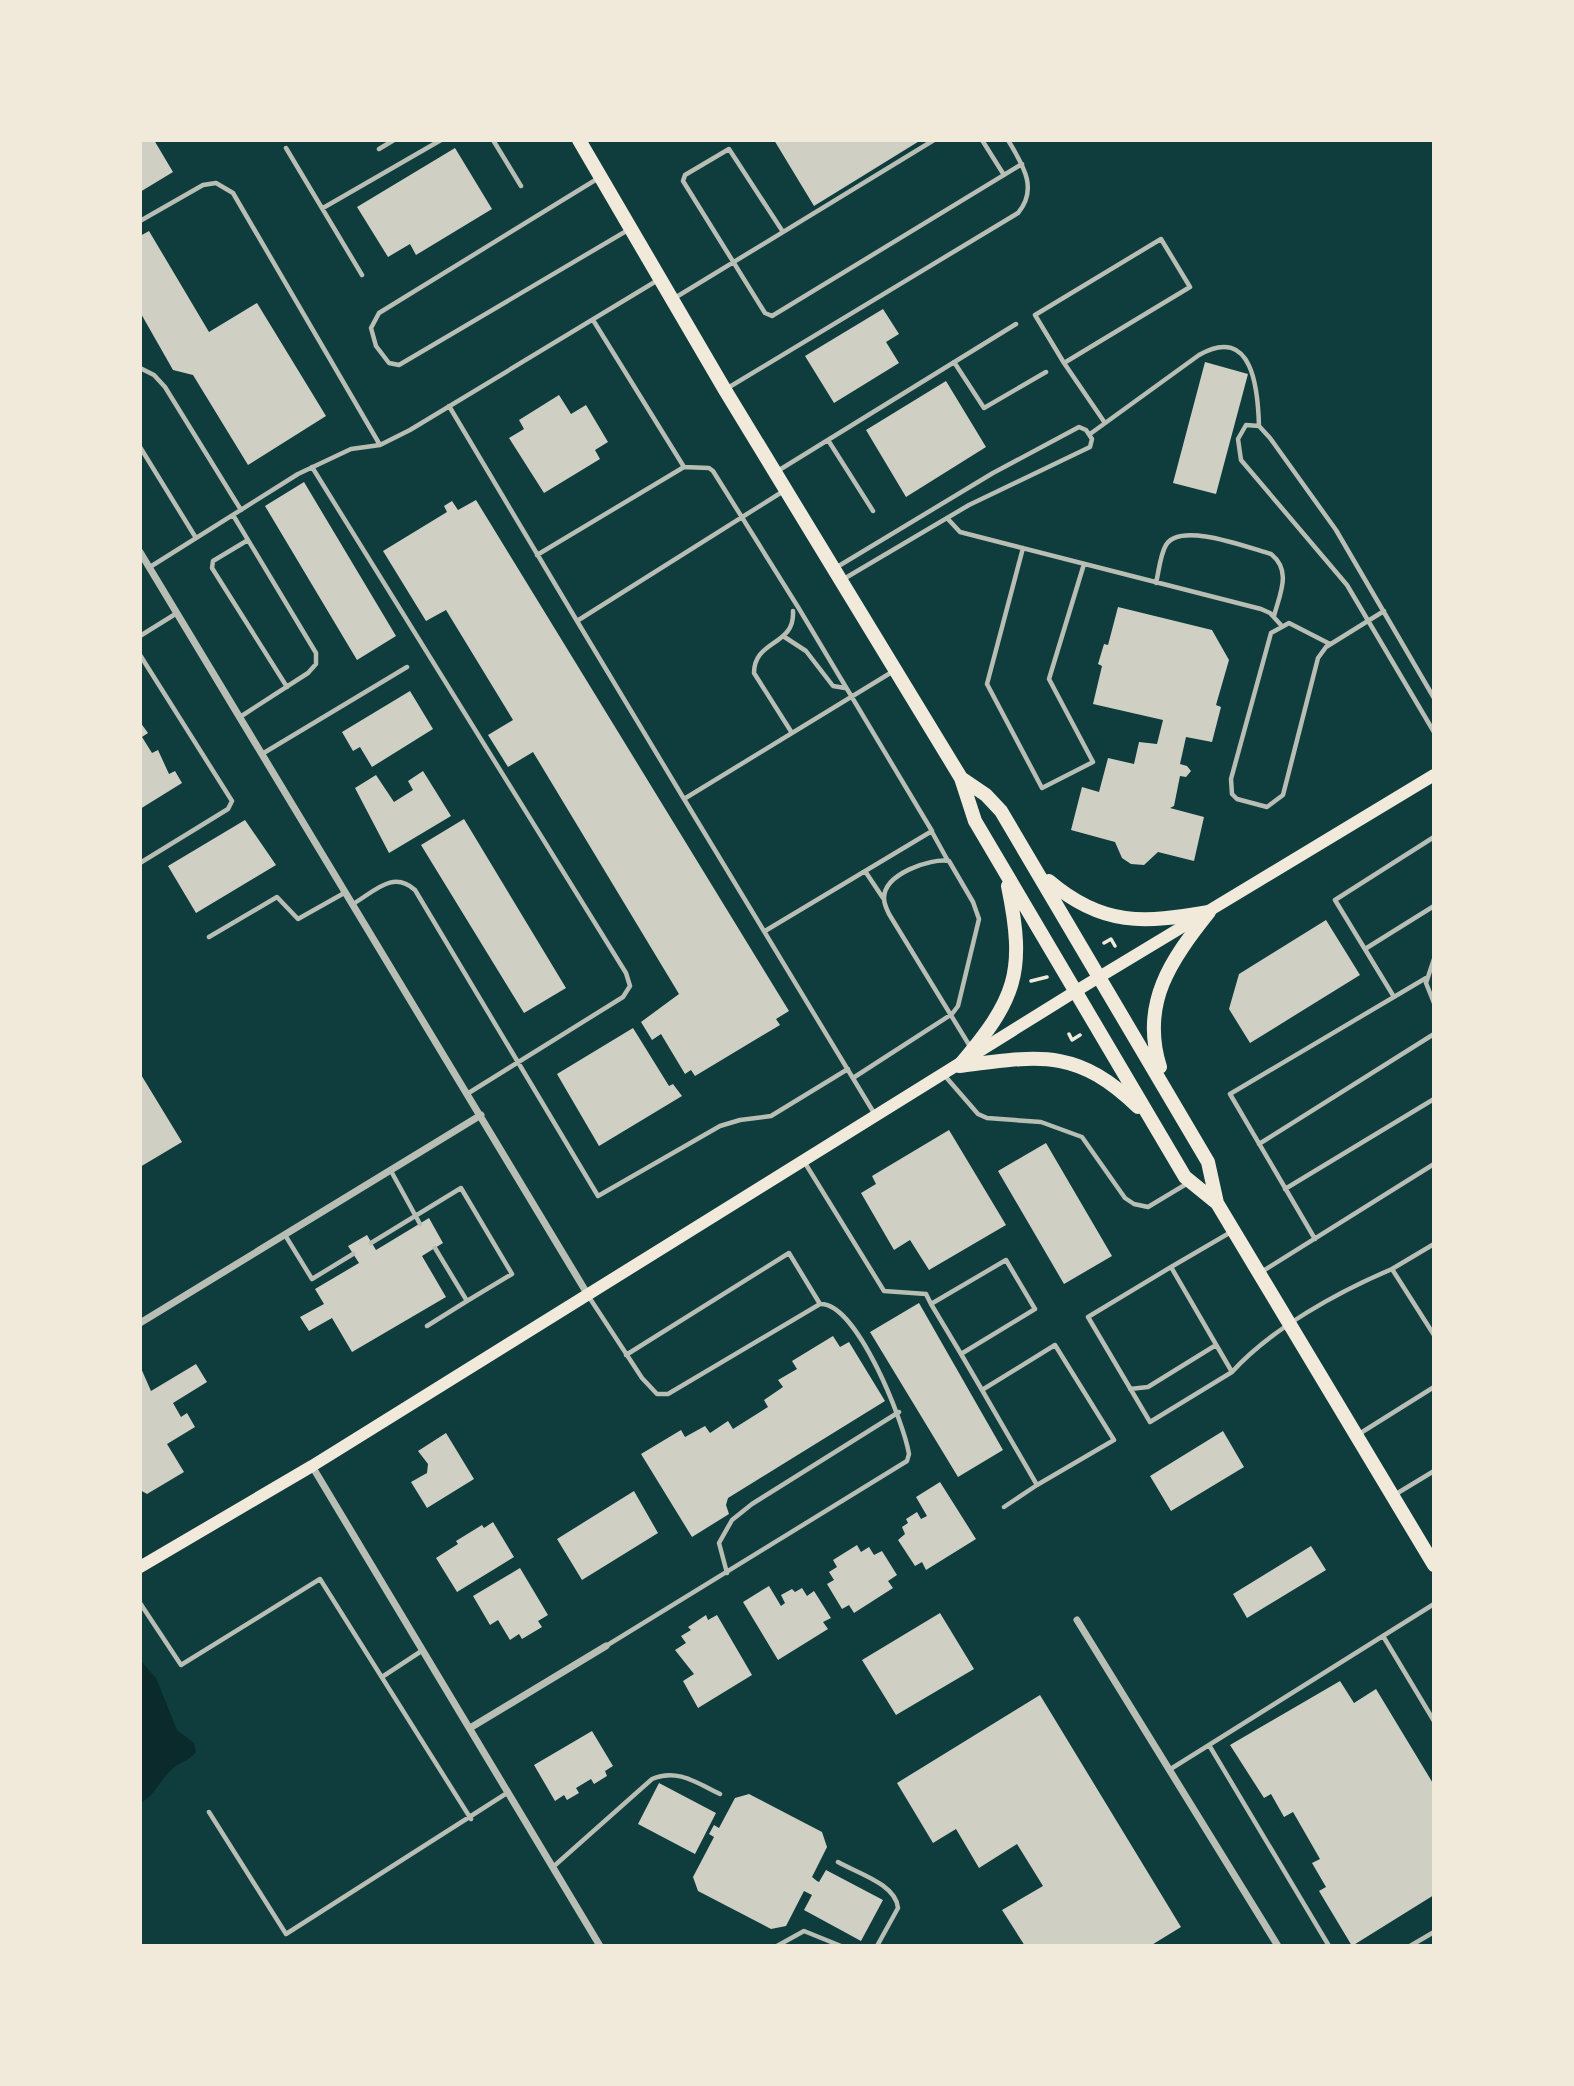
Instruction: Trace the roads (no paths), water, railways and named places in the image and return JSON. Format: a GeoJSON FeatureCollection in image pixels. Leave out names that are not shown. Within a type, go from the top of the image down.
{"type":"FeatureCollection","features":[{"type":"Feature","properties":{"kind":"main road"},"geometry":{"type":"LineString","coordinates":[[579,140],[725,390],[961,778],[975,821],[1152,1120],[1191,1181],[1217,1203]]}},
{"type":"Feature","properties":{"kind":"main road"},"geometry":{"type":"LineString","coordinates":[[140,1567],[312,1466],[805,1162],[1076,991],[1434,775]]}},
{"type":"Feature","properties":{"kind":"main road"},"geometry":{"type":"LineString","coordinates":[[961,778],[986,795],[1001,810],[1102,976],[1208,1162],[1217,1203],[1434,1565]]}},
{"type":"Feature","properties":{"kind":"main road"},"geometry":{"type":"LineString","coordinates":[[1037,871],[1076,901],[1111,916],[1144,921],[1209,912]]}},
{"type":"Feature","properties":{"kind":"main road"},"geometry":{"type":"LineString","coordinates":[[959,1066],[998,1018],[1011,989],[1017,958],[1018,932],[1006,874]]}},
{"type":"Feature","properties":{"kind":"main road"},"geometry":{"type":"LineString","coordinates":[[1166,1089],[1155,1052],[1157,991],[1178,951],[1209,912]]}},
{"type":"Feature","properties":{"kind":"main road"},"geometry":{"type":"LineString","coordinates":[[959,1066],[1051,1058],[1071,1062],[1098,1074],[1119,1088],[1152,1120]]}},
{"type":"Feature","properties":{"kind":"street"},"geometry":{"type":"LineString","coordinates":[[140,552],[589,1296]]}},
{"type":"Feature","properties":{"kind":"street"},"geometry":{"type":"LineString","coordinates":[[140,1323],[481,1115]]}},
{"type":"Feature","properties":{"kind":"street"},"geometry":{"type":"LineString","coordinates":[[312,1466],[600,1946]]}},
{"type":"Feature","properties":{"kind":"street"},"geometry":{"type":"LineString","coordinates":[[1077,1620],[1278,1946]]}},
{"type":"Feature","properties":{"kind":"street"},"geometry":{"type":"LineString","coordinates":[[470,1728],[607,1646]]}},
{"type":"Feature","properties":{"kind":"lane"},"geometry":{"type":"LineString","coordinates":[[379,149],[394,140]]}},
{"type":"Feature","properties":{"kind":"lane"},"geometry":{"type":"LineString","coordinates":[[323,208],[441,140]]}},
{"type":"Feature","properties":{"kind":"lane"},"geometry":{"type":"LineString","coordinates":[[493,140],[521,186]]}},
{"type":"Feature","properties":{"kind":"lane"},"geometry":{"type":"LineString","coordinates":[[672,299],[934,140]]}},
{"type":"Feature","properties":{"kind":"lane"},"geometry":{"type":"LineString","coordinates":[[982,140],[1004,175]]}},
{"type":"Feature","properties":{"kind":"lane"},"geometry":{"type":"LineString","coordinates":[[725,390],[1018,213],[1026,204],[1029,183],[1008,140]]}},
{"type":"Feature","properties":{"kind":"lane"},"geometry":{"type":"LineString","coordinates":[[286,148],[362,275]]}},
{"type":"Feature","properties":{"kind":"lane"},"geometry":{"type":"LineString","coordinates":[[783,232],[732,150],[726,150],[685,175],[683,181],[765,313],[772,316],[1022,164]]}},
{"type":"Feature","properties":{"kind":"lane"},"geometry":{"type":"LineString","coordinates":[[601,177],[379,313],[371,328],[376,346],[389,363],[398,365],[631,229]]}},
{"type":"Feature","properties":{"kind":"lane"},"geometry":{"type":"LineString","coordinates":[[140,220],[203,185],[216,183],[233,192],[380,445]]}},
{"type":"Feature","properties":{"kind":"lane"},"geometry":{"type":"LineString","coordinates":[[1064,363],[1190,287],[1161,239],[1035,315],[1064,363],[1105,423]]}},
{"type":"Feature","properties":{"kind":"lane"},"geometry":{"type":"LineString","coordinates":[[149,568],[312,467],[351,449],[380,445],[660,279]]}},
{"type":"Feature","properties":{"kind":"lane"},"geometry":{"type":"LineString","coordinates":[[593,320],[684,467]]}},
{"type":"Feature","properties":{"kind":"lane"},"geometry":{"type":"LineString","coordinates":[[775,472],[1016,324]]}},
{"type":"Feature","properties":{"kind":"lane"},"geometry":{"type":"LineString","coordinates":[[1090,434],[1199,355],[1219,346],[1237,351],[1254,375],[1257,385],[1259,426],[1336,530],[1434,698]]}},
{"type":"Feature","properties":{"kind":"lane"},"geometry":{"type":"LineString","coordinates":[[954,362],[984,408],[1046,372]]}},
{"type":"Feature","properties":{"kind":"lane"},"geometry":{"type":"LineString","coordinates":[[141,371],[154,375],[165,387],[241,510]]}},
{"type":"Feature","properties":{"kind":"lane"},"geometry":{"type":"LineString","coordinates":[[449,406],[877,1117]]}},
{"type":"Feature","properties":{"kind":"lane"},"geometry":{"type":"LineString","coordinates":[[1259,426],[1250,423],[1242,427],[1238,439],[1241,460],[1335,569],[1434,732]]}},
{"type":"Feature","properties":{"kind":"lane"},"geometry":{"type":"LineString","coordinates":[[1079,427],[1093,439],[1090,447],[837,575],[993,473],[1079,427]]}},
{"type":"Feature","properties":{"kind":"lane"},"geometry":{"type":"LineString","coordinates":[[828,440],[873,511]]}},
{"type":"Feature","properties":{"kind":"lane"},"geometry":{"type":"LineString","coordinates":[[140,447],[196,538]]}},
{"type":"Feature","properties":{"kind":"lane"},"geometry":{"type":"LineString","coordinates":[[312,467],[630,986],[623,997],[467,1094]]}},
{"type":"Feature","properties":{"kind":"lane"},"geometry":{"type":"LineString","coordinates":[[537,555],[684,467],[709,468],[846,688],[973,902],[979,926],[958,1006],[952,1014],[853,1078]]}},
{"type":"Feature","properties":{"kind":"lane"},"geometry":{"type":"LineString","coordinates":[[577,621],[786,490]]}},
{"type":"Feature","properties":{"kind":"lane"},"geometry":{"type":"LineString","coordinates":[[233,515],[316,653],[316,664],[287,687],[240,717]]}},
{"type":"Feature","properties":{"kind":"lane"},"geometry":{"type":"LineString","coordinates":[[947,518],[960,531],[1261,609],[1281,625]]}},
{"type":"Feature","properties":{"kind":"lane"},"geometry":{"type":"LineString","coordinates":[[1156,583],[1165,546],[1173,537],[1187,533],[1271,554],[1282,562],[1285,576],[1273,616]]}},
{"type":"Feature","properties":{"kind":"lane"},"geometry":{"type":"LineString","coordinates":[[248,540],[213,561],[212,568],[287,687]]}},
{"type":"Feature","properties":{"kind":"lane"},"geometry":{"type":"LineString","coordinates":[[1023,548],[987,684],[1042,788],[1093,762],[1049,679],[1084,564]]}},
{"type":"Feature","properties":{"kind":"lane"},"geometry":{"type":"LineString","coordinates":[[792,733],[754,673],[754,662],[759,654],[794,625],[793,611]]}},
{"type":"Feature","properties":{"kind":"lane"},"geometry":{"type":"LineString","coordinates":[[1330,644],[1294,624],[1281,625],[1270,633],[1231,779],[1232,794],[1237,799],[1267,807],[1283,795],[1318,658],[1330,644],[1384,611]]}},
{"type":"Feature","properties":{"kind":"lane"},"geometry":{"type":"LineString","coordinates":[[140,636],[177,614]]}},
{"type":"Feature","properties":{"kind":"lane"},"geometry":{"type":"LineString","coordinates":[[783,636],[806,652],[833,686],[846,688]]}},
{"type":"Feature","properties":{"kind":"lane"},"geometry":{"type":"LineString","coordinates":[[140,655],[232,801],[229,809],[140,863]]}},
{"type":"Feature","properties":{"kind":"lane"},"geometry":{"type":"LineString","coordinates":[[262,754],[407,667]]}},
{"type":"Feature","properties":{"kind":"lane"},"geometry":{"type":"LineString","coordinates":[[684,799],[896,670]]}},
{"type":"Feature","properties":{"kind":"lane"},"geometry":{"type":"LineString","coordinates":[[765,931],[932,831]]}},
{"type":"Feature","properties":{"kind":"lane"},"geometry":{"type":"LineString","coordinates":[[1394,997],[1335,900],[1434,837]]}},
{"type":"Feature","properties":{"kind":"lane"},"geometry":{"type":"LineString","coordinates":[[884,899],[887,888],[898,877],[926,862],[948,862]]}},
{"type":"Feature","properties":{"kind":"lane"},"geometry":{"type":"LineString","coordinates":[[865,871],[973,1050]]}},
{"type":"Feature","properties":{"kind":"lane"},"geometry":{"type":"LineString","coordinates":[[353,904],[395,880],[404,881],[415,890],[598,1196],[720,1126],[740,1119],[771,1116],[848,1069]]}},
{"type":"Feature","properties":{"kind":"lane"},"geometry":{"type":"LineString","coordinates":[[209,937],[277,897],[298,919],[346,892]]}},
{"type":"Feature","properties":{"kind":"lane"},"geometry":{"type":"LineString","coordinates":[[1365,949],[1434,906]]}},
{"type":"Feature","properties":{"kind":"lane"},"geometry":{"type":"LineString","coordinates":[[1434,959],[1426,978],[1426,989],[1434,1003]]}},
{"type":"Feature","properties":{"kind":"lane"},"geometry":{"type":"LineString","coordinates":[[1315,1239],[1230,1094],[1426,978]]}},
{"type":"Feature","properties":{"kind":"lane"},"geometry":{"type":"LineString","coordinates":[[1259,1144],[1434,1034]]}},
{"type":"Feature","properties":{"kind":"lane"},"geometry":{"type":"LineString","coordinates":[[944,1075],[978,1114],[987,1118],[1041,1122],[1065,1128],[1082,1137],[1125,1198],[1134,1204],[1148,1207],[1191,1181]]}},
{"type":"Feature","properties":{"kind":"lane"},"geometry":{"type":"LineString","coordinates":[[1285,1189],[1434,1099]]}},
{"type":"Feature","properties":{"kind":"lane"},"geometry":{"type":"LineString","coordinates":[[805,1162],[884,1291],[926,1294],[1037,1485]]}},
{"type":"Feature","properties":{"kind":"lane"},"geometry":{"type":"LineString","coordinates":[[1259,1273],[1434,1164]]}},
{"type":"Feature","properties":{"kind":"lane"},"geometry":{"type":"LineString","coordinates":[[390,1170],[421,1224]]}},
{"type":"Feature","properties":{"kind":"lane"},"geometry":{"type":"LineString","coordinates":[[371,1243],[461,1188],[512,1274],[427,1326]]}},
{"type":"Feature","properties":{"kind":"lane"},"geometry":{"type":"LineString","coordinates":[[1233,1231],[1088,1317],[1150,1422],[1232,1372],[1256,1346],[1289,1325],[1434,1244]]}},
{"type":"Feature","properties":{"kind":"lane"},"geometry":{"type":"LineString","coordinates":[[285,1235],[312,1279],[353,1254]]}},
{"type":"Feature","properties":{"kind":"lane"},"geometry":{"type":"LineString","coordinates":[[435,1248],[467,1301]]}},
{"type":"Feature","properties":{"kind":"lane"},"geometry":{"type":"LineString","coordinates":[[626,1354],[789,1253],[820,1304]]}},
{"type":"Feature","properties":{"kind":"lane"},"geometry":{"type":"LineString","coordinates":[[932,1304],[1006,1260],[1035,1309],[961,1354]]}},
{"type":"Feature","properties":{"kind":"lane"},"geometry":{"type":"LineString","coordinates":[[1171,1267],[1232,1372]]}},
{"type":"Feature","properties":{"kind":"lane"},"geometry":{"type":"LineString","coordinates":[[1392,1269],[1434,1335]]}},
{"type":"Feature","properties":{"kind":"lane"},"geometry":{"type":"LineString","coordinates":[[589,1296],[642,1378],[657,1394],[668,1394],[820,1304],[833,1306],[848,1322],[873,1362],[899,1412],[909,1454],[907,1461],[607,1646]]}},
{"type":"Feature","properties":{"kind":"lane"},"geometry":{"type":"LineString","coordinates":[[982,1390],[1055,1345],[1114,1440],[1004,1507]]}},
{"type":"Feature","properties":{"kind":"lane"},"geometry":{"type":"LineString","coordinates":[[1130,1388],[1148,1387],[1216,1345]]}},
{"type":"Feature","properties":{"kind":"lane"},"geometry":{"type":"LineString","coordinates":[[1356,1436],[1434,1387]]}},
{"type":"Feature","properties":{"kind":"lane"},"geometry":{"type":"LineString","coordinates":[[727,1573],[719,1543],[732,1520],[752,1504],[899,1412]]}},
{"type":"Feature","properties":{"kind":"lane"},"geometry":{"type":"LineString","coordinates":[[1393,1496],[1434,1471]]}},
{"type":"Feature","properties":{"kind":"lane"},"geometry":{"type":"LineString","coordinates":[[140,1603],[181,1665],[320,1579],[471,1819]]}},
{"type":"Feature","properties":{"kind":"lane"},"geometry":{"type":"LineString","coordinates":[[1169,1770],[1434,1604]]}},
{"type":"Feature","properties":{"kind":"lane"},"geometry":{"type":"LineString","coordinates":[[1383,1636],[1434,1721]]}},
{"type":"Feature","properties":{"kind":"lane"},"geometry":{"type":"LineString","coordinates":[[382,1677],[423,1650]]}},
{"type":"Feature","properties":{"kind":"lane"},"geometry":{"type":"LineString","coordinates":[[1209,1745],[1329,1946]]}},
{"type":"Feature","properties":{"kind":"lane"},"geometry":{"type":"LineString","coordinates":[[553,1867],[652,1779],[661,1775],[680,1775],[720,1794]]}},
{"type":"Feature","properties":{"kind":"lane"},"geometry":{"type":"LineString","coordinates":[[209,1812],[286,1934],[471,1819],[508,1793]]}},
{"type":"Feature","properties":{"kind":"lane"},"geometry":{"type":"LineString","coordinates":[[838,1862],[885,1887],[895,1897],[898,1908],[877,1946]]}},
{"type":"Feature","properties":{"kind":"lane"},"geometry":{"type":"LineString","coordinates":[[777,1946],[804,1931],[841,1946]]}},
{"type":"Feature","properties":{"kind":"lane"},"geometry":{"type":"LineString","coordinates":[[1410,1946],[1434,1932]]}},
{"type":"Feature","properties":{"kind":"water"},"geometry":{"type":"Polygon","coordinates":[[[140,1660],[156,1678],[177,1730],[194,1743],[196,1752],[172,1769],[140,1804],[140,1660]]]}}]}
